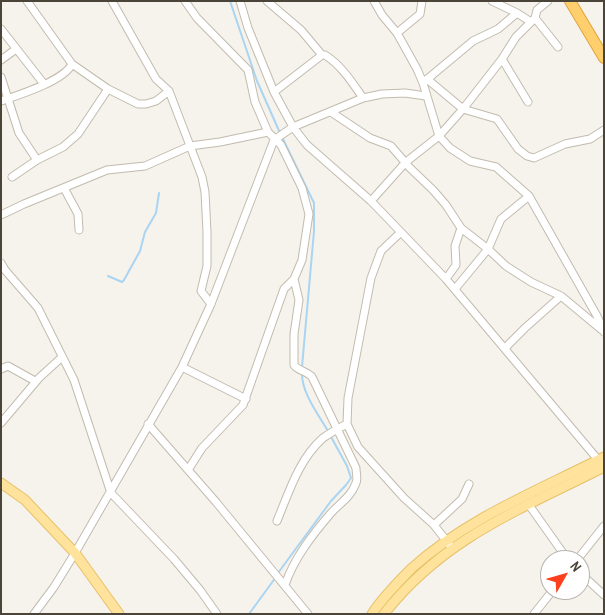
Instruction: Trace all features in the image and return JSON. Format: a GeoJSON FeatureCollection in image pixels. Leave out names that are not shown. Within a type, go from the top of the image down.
{"type":"FeatureCollection","features":[{"type":"Feature","properties":{"kind":"highway"},"geometry":{"type":"LineString","coordinates":[[570,1],[604,58]]}},
{"type":"Feature","properties":{"kind":"main road"},"geometry":{"type":"LineString","coordinates":[[384,614],[410,584],[452,548],[488,525],[529,505],[602,461]]}},
{"type":"Feature","properties":{"kind":"main road"},"geometry":{"type":"LineString","coordinates":[[372,614],[402,578],[446,541],[482,517],[506,504],[602,461]]}},
{"type":"Feature","properties":{"kind":"main road"},"geometry":{"type":"LineString","coordinates":[[1,483],[25,500],[75,553],[119,614]]}},
{"type":"Feature","properties":{"kind":"street"},"geometry":{"type":"LineString","coordinates":[[27,1],[72,64],[108,89],[138,104],[156,101],[169,91]]}},
{"type":"Feature","properties":{"kind":"street"},"geometry":{"type":"LineString","coordinates":[[112,1],[156,79],[169,91],[202,177],[207,266],[201,291],[211,304]]}},
{"type":"Feature","properties":{"kind":"street"},"geometry":{"type":"LineString","coordinates":[[185,1],[197,18],[248,70],[255,102],[268,132],[281,145],[302,188],[309,214],[302,260],[294,279],[284,289],[246,399],[238,411],[218,429],[202,448],[188,470]]}},
{"type":"Feature","properties":{"kind":"street"},"geometry":{"type":"LineString","coordinates":[[240,1],[248,28],[274,92],[293,127],[306,145],[371,201],[446,279],[602,461]]}},
{"type":"Feature","properties":{"kind":"street"},"geometry":{"type":"LineString","coordinates":[[267,1],[300,30],[322,56]]}},
{"type":"Feature","properties":{"kind":"street"},"geometry":{"type":"LineString","coordinates":[[374,1],[382,15],[398,33],[425,81],[463,109],[497,120],[518,150],[526,156],[534,158],[566,144],[590,139],[604,130]]}},
{"type":"Feature","properties":{"kind":"street"},"geometry":{"type":"LineString","coordinates":[[398,33],[420,14],[422,1]]}},
{"type":"Feature","properties":{"kind":"street"},"geometry":{"type":"LineString","coordinates":[[492,1],[533,20],[558,46]]}},
{"type":"Feature","properties":{"kind":"street"},"geometry":{"type":"LineString","coordinates":[[371,201],[406,162],[439,136],[463,109],[502,59],[516,37],[533,20],[537,10],[548,1]]}},
{"type":"Feature","properties":{"kind":"street"},"geometry":{"type":"LineString","coordinates":[[425,81],[473,40],[498,29],[517,13]]}},
{"type":"Feature","properties":{"kind":"street"},"geometry":{"type":"LineString","coordinates":[[1,29],[44,84]]}},
{"type":"Feature","properties":{"kind":"street"},"geometry":{"type":"LineString","coordinates":[[1,60],[16,49]]}},
{"type":"Feature","properties":{"kind":"street"},"geometry":{"type":"LineString","coordinates":[[274,92],[325,55],[345,72],[363,98]]}},
{"type":"Feature","properties":{"kind":"street"},"geometry":{"type":"LineString","coordinates":[[502,59],[528,102]]}},
{"type":"Feature","properties":{"kind":"street"},"geometry":{"type":"LineString","coordinates":[[5,100],[27,93],[44,84],[68,70],[72,64]]}},
{"type":"Feature","properties":{"kind":"street"},"geometry":{"type":"LineString","coordinates":[[1,78],[5,100],[19,133],[37,160]]}},
{"type":"Feature","properties":{"kind":"street"},"geometry":{"type":"LineString","coordinates":[[425,81],[426,96],[439,136],[450,148],[470,160],[496,167],[529,196],[597,316],[603,331]]}},
{"type":"Feature","properties":{"kind":"street"},"geometry":{"type":"LineString","coordinates":[[12,177],[37,160],[63,147],[78,134],[108,89]]}},
{"type":"Feature","properties":{"kind":"street"},"geometry":{"type":"LineString","coordinates":[[34,614],[54,587],[111,493],[148,424],[182,367],[211,304],[276,138],[293,127],[363,98],[382,94],[405,93],[426,96]]}},
{"type":"Feature","properties":{"kind":"street"},"geometry":{"type":"LineString","coordinates":[[331,112],[370,138],[391,146],[446,205],[461,228],[506,266],[531,282],[561,296],[603,331]]}},
{"type":"Feature","properties":{"kind":"street"},"geometry":{"type":"LineString","coordinates":[[1,215],[107,170],[145,166],[190,146],[268,132]]}},
{"type":"Feature","properties":{"kind":"street"},"geometry":{"type":"LineString","coordinates":[[64,188],[78,214],[79,230]]}},
{"type":"Feature","properties":{"kind":"street"},"geometry":{"type":"LineString","coordinates":[[455,289],[488,249],[501,219],[529,196]]}},
{"type":"Feature","properties":{"kind":"street"},"geometry":{"type":"LineString","coordinates":[[446,279],[456,265],[455,246],[461,228]]}},
{"type":"Feature","properties":{"kind":"street"},"geometry":{"type":"LineString","coordinates":[[401,232],[381,251],[371,278],[348,398],[347,424],[358,447],[404,498],[434,525],[452,548]]}},
{"type":"Feature","properties":{"kind":"street"},"geometry":{"type":"LineString","coordinates":[[1,263],[38,308],[74,380],[111,493],[174,559],[217,614]]}},
{"type":"Feature","properties":{"kind":"street"},"geometry":{"type":"LineString","coordinates":[[282,582],[312,538],[332,512],[350,495],[357,482],[356,468],[335,431],[323,398],[308,372],[296,368],[293,361],[299,300],[294,279]]}},
{"type":"Feature","properties":{"kind":"street"},"geometry":{"type":"LineString","coordinates":[[505,348],[524,328],[561,296]]}},
{"type":"Feature","properties":{"kind":"street"},"geometry":{"type":"LineString","coordinates":[[1,423],[35,382],[62,357]]}},
{"type":"Feature","properties":{"kind":"street"},"geometry":{"type":"LineString","coordinates":[[1,369],[8,366],[35,382]]}},
{"type":"Feature","properties":{"kind":"street"},"geometry":{"type":"LineString","coordinates":[[182,367],[246,399]]}},
{"type":"Feature","properties":{"kind":"street"},"geometry":{"type":"LineString","coordinates":[[148,424],[308,614]]}},
{"type":"Feature","properties":{"kind":"street"},"geometry":{"type":"LineString","coordinates":[[278,521],[300,467],[323,438],[347,424]]}},
{"type":"Feature","properties":{"kind":"street"},"geometry":{"type":"LineString","coordinates":[[434,525],[462,499],[469,484]]}},
{"type":"Feature","properties":{"kind":"street"},"geometry":{"type":"LineString","coordinates":[[529,505],[561,550]]}},
{"type":"Feature","properties":{"kind":"street"},"geometry":{"type":"LineString","coordinates":[[585,550],[604,526]]}},
{"type":"Feature","properties":{"kind":"street"},"geometry":{"type":"LineString","coordinates":[[590,582],[604,595]]}},
{"type":"Feature","properties":{"kind":"street"},"geometry":{"type":"LineString","coordinates":[[534,614],[545,600]]}},
{"type":"Feature","properties":{"kind":"waterway"},"geometry":{"type":"LineString","coordinates":[[230,1],[257,81],[280,133]]}},
{"type":"Feature","properties":{"kind":"waterway"},"geometry":{"type":"LineString","coordinates":[[282,137],[314,203],[314,231],[302,367]]}},
{"type":"Feature","properties":{"kind":"waterway"},"geometry":{"type":"LineString","coordinates":[[108,276],[122,282],[124,280],[140,251],[145,232],[156,213],[159,193]]}},
{"type":"Feature","properties":{"kind":"waterway"},"geometry":{"type":"LineString","coordinates":[[302,372],[302,380],[307,395],[328,431]]}},
{"type":"Feature","properties":{"kind":"waterway"},"geometry":{"type":"LineString","coordinates":[[278,573],[331,501],[351,478],[347,466],[330,435]]}},
{"type":"Feature","properties":{"kind":"waterway"},"geometry":{"type":"LineString","coordinates":[[249,614],[276,577]]}}]}
